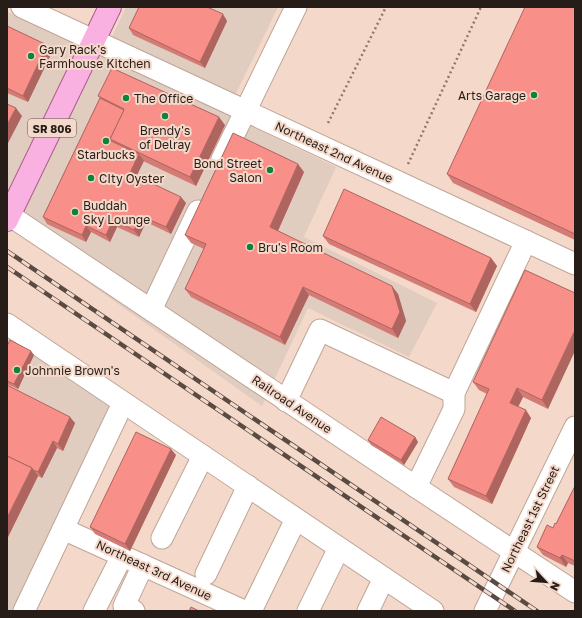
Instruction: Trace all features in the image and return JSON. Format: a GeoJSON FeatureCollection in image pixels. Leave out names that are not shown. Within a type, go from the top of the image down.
{"type":"FeatureCollection","features":[{"type":"Feature","properties":{"kind":"main road","name":"SR 806"},"geometry":{"type":"LineString","coordinates":[[8,218],[110,7]]}},
{"type":"Feature","properties":{"kind":"street","name":"Northeast 2nd Avenue"},"geometry":{"type":"LineString","coordinates":[[22,7],[575,264]]}},
{"type":"Feature","properties":{"kind":"street"},"geometry":{"type":"LineString","coordinates":[[214,176],[296,7]]}},
{"type":"Feature","properties":{"kind":"street"},"geometry":{"type":"LineString","coordinates":[[151,310],[204,197]]}},
{"type":"Feature","properties":{"kind":"street","name":"Railroad Avenue"},"geometry":{"type":"LineString","coordinates":[[8,218],[151,310],[575,592]]}},
{"type":"Feature","properties":{"kind":"street"},"geometry":{"type":"LineString","coordinates":[[416,487],[454,409],[454,393],[526,241]]}},
{"type":"Feature","properties":{"kind":"street"},"geometry":{"type":"LineString","coordinates":[[7,324],[431,610]]}},
{"type":"Feature","properties":{"kind":"street"},"geometry":{"type":"LineString","coordinates":[[286,401],[320,330],[454,393]]}},
{"type":"Feature","properties":{"kind":"street"},"geometry":{"type":"LineString","coordinates":[[24,611],[123,403]]}},
{"type":"Feature","properties":{"kind":"street","name":"Northeast 1st Street"},"geometry":{"type":"LineString","coordinates":[[485,611],[575,427]]}},
{"type":"Feature","properties":{"kind":"street"},"geometry":{"type":"LineString","coordinates":[[162,538],[203,456]]}},
{"type":"Feature","properties":{"kind":"street"},"geometry":{"type":"LineString","coordinates":[[206,574],[248,486]]}},
{"type":"Feature","properties":{"kind":"street"},"geometry":{"type":"LineString","coordinates":[[251,611],[296,519]]}},
{"type":"Feature","properties":{"kind":"street","name":"Northeast 3rd Avenue"},"geometry":{"type":"LineString","coordinates":[[63,529],[244,611]]}},
{"type":"Feature","properties":{"kind":"street"},"geometry":{"type":"LineString","coordinates":[[308,611],[339,548]]}},
{"type":"Feature","properties":{"kind":"street"},"geometry":{"type":"LineString","coordinates":[[94,611],[122,556]]}},
{"type":"Feature","properties":{"kind":"street"},"geometry":{"type":"LineString","coordinates":[[134,611],[124,606],[143,565]]}},
{"type":"Feature","properties":{"kind":"street"},"geometry":{"type":"LineString","coordinates":[[368,611],[384,578]]}},
{"type":"Feature","properties":{"kind":"path"},"geometry":{"type":"LineString","coordinates":[[328,123],[386,7]]}},
{"type":"Feature","properties":{"kind":"path"},"geometry":{"type":"LineString","coordinates":[[399,182],[481,7]]}},
{"type":"Feature","properties":{"kind":"shaded area"},"geometry":{"type":"Polygon","coordinates":[[[126,7],[278,7],[226,114],[336,167],[304,237],[437,303],[409,357],[308,308],[262,406],[7,225],[7,12],[103,56],[126,7]]]}},
{"type":"Feature","properties":{"kind":"shaded area"},"geometry":{"type":"Polygon","coordinates":[[[7,315],[120,386],[14,611],[7,611],[7,315]]]}},
{"type":"Feature","properties":{"kind":"building"},"geometry":{"type":"Polygon","coordinates":[[[139,7],[207,7],[223,14],[200,62],[129,28],[139,7]]]}},
{"type":"Feature","properties":{"kind":"building","name":"Arts Garage"},"geometry":{"type":"Polygon","coordinates":[[[525,7],[575,7],[575,234],[447,174],[525,7]]]}},
{"type":"Feature","properties":{"kind":"building"},"geometry":{"type":"Polygon","coordinates":[[[7,26],[47,45],[23,96],[7,88],[7,26]]]}},
{"type":"Feature","properties":{"kind":"building"},"geometry":{"type":"Polygon","coordinates":[[[112,68],[219,117],[190,177],[110,139],[124,109],[98,96],[112,68]]]}},
{"type":"Feature","properties":{"kind":"building"},"geometry":{"type":"Polygon","coordinates":[[[100,98],[124,110],[110,139],[111,141],[139,154],[130,173],[181,197],[166,227],[141,216],[134,230],[113,220],[106,235],[86,226],[82,235],[43,217],[100,98]]]}},
{"type":"Feature","properties":{"kind":"building"},"geometry":{"type":"Polygon","coordinates":[[[7,104],[16,108],[7,125],[7,104]]]}},
{"type":"Feature","properties":{"kind":"building"},"geometry":{"type":"Polygon","coordinates":[[[233,133],[298,164],[270,227],[392,286],[400,312],[392,329],[303,287],[280,337],[185,289],[206,244],[185,235],[233,133]]]}},
{"type":"Feature","properties":{"kind":"building"},"geometry":{"type":"Polygon","coordinates":[[[344,189],[491,258],[470,304],[323,236],[344,189]]]}},
{"type":"Feature","properties":{"kind":"building"},"geometry":{"type":"Polygon","coordinates":[[[525,270],[575,293],[575,330],[542,400],[517,388],[510,403],[526,410],[486,496],[448,479],[489,389],[473,382],[525,270]]]}},
{"type":"Feature","properties":{"kind":"building","name":"Johnnie Brown's"},"geometry":{"type":"Polygon","coordinates":[[[10,340],[31,351],[14,384],[7,381],[7,346],[10,340]]]}},
{"type":"Feature","properties":{"kind":"building"},"geometry":{"type":"Polygon","coordinates":[[[7,385],[70,417],[58,444],[53,441],[38,472],[7,456],[7,385]]]}},
{"type":"Feature","properties":{"kind":"building"},"geometry":{"type":"Polygon","coordinates":[[[381,417],[415,437],[401,460],[368,440],[381,417]]]}},
{"type":"Feature","properties":{"kind":"building"},"geometry":{"type":"Polygon","coordinates":[[[136,432],[171,449],[125,544],[90,527],[136,432]]]}},
{"type":"Feature","properties":{"kind":"building"},"geometry":{"type":"Polygon","coordinates":[[[7,456],[32,468],[7,518],[7,456]]]}},
{"type":"Feature","properties":{"kind":"building"},"geometry":{"type":"Polygon","coordinates":[[[575,486],[575,561],[562,555],[560,558],[537,547],[547,525],[553,528],[555,523],[556,524],[575,486]]]}},
{"type":"Feature","properties":{"kind":"building"},"geometry":{"type":"Polygon","coordinates":[[[191,607],[199,611],[189,611],[191,607]]]}},
{"type":"Feature","properties":{"kind":"railway"},"geometry":{"type":"LineString","coordinates":[[7,251],[537,611]]}},
{"type":"Feature","properties":{"kind":"railway"},"geometry":{"type":"LineString","coordinates":[[7,267],[515,611]]}},
{"type":"Feature","properties":{"kind":"place","name":"Gary Rack's Farmhouse Kitchen"},"geometry":{"type":"Point","coordinates":[31,56]}},
{"type":"Feature","properties":{"kind":"place","name":"Arts Garage"},"geometry":{"type":"Point","coordinates":[534,95]}},
{"type":"Feature","properties":{"kind":"place","name":"The Office"},"geometry":{"type":"Point","coordinates":[126,98]}},
{"type":"Feature","properties":{"kind":"place","name":"Brendy's of Delray"},"geometry":{"type":"Point","coordinates":[165,116]}},
{"type":"Feature","properties":{"kind":"place","name":"Starbucks"},"geometry":{"type":"Point","coordinates":[106,141]}},
{"type":"Feature","properties":{"kind":"place","name":"Bond Street Salon"},"geometry":{"type":"Point","coordinates":[270,170]}},
{"type":"Feature","properties":{"kind":"place","name":"CIty Oyster"},"geometry":{"type":"Point","coordinates":[91,178]}},
{"type":"Feature","properties":{"kind":"place","name":"Buddah Sky Lounge"},"geometry":{"type":"Point","coordinates":[75,212]}},
{"type":"Feature","properties":{"kind":"place","name":"Bru's Room"},"geometry":{"type":"Point","coordinates":[250,247]}},
{"type":"Feature","properties":{"kind":"place","name":"Johnnie Brown's"},"geometry":{"type":"Point","coordinates":[17,370]}}]}
